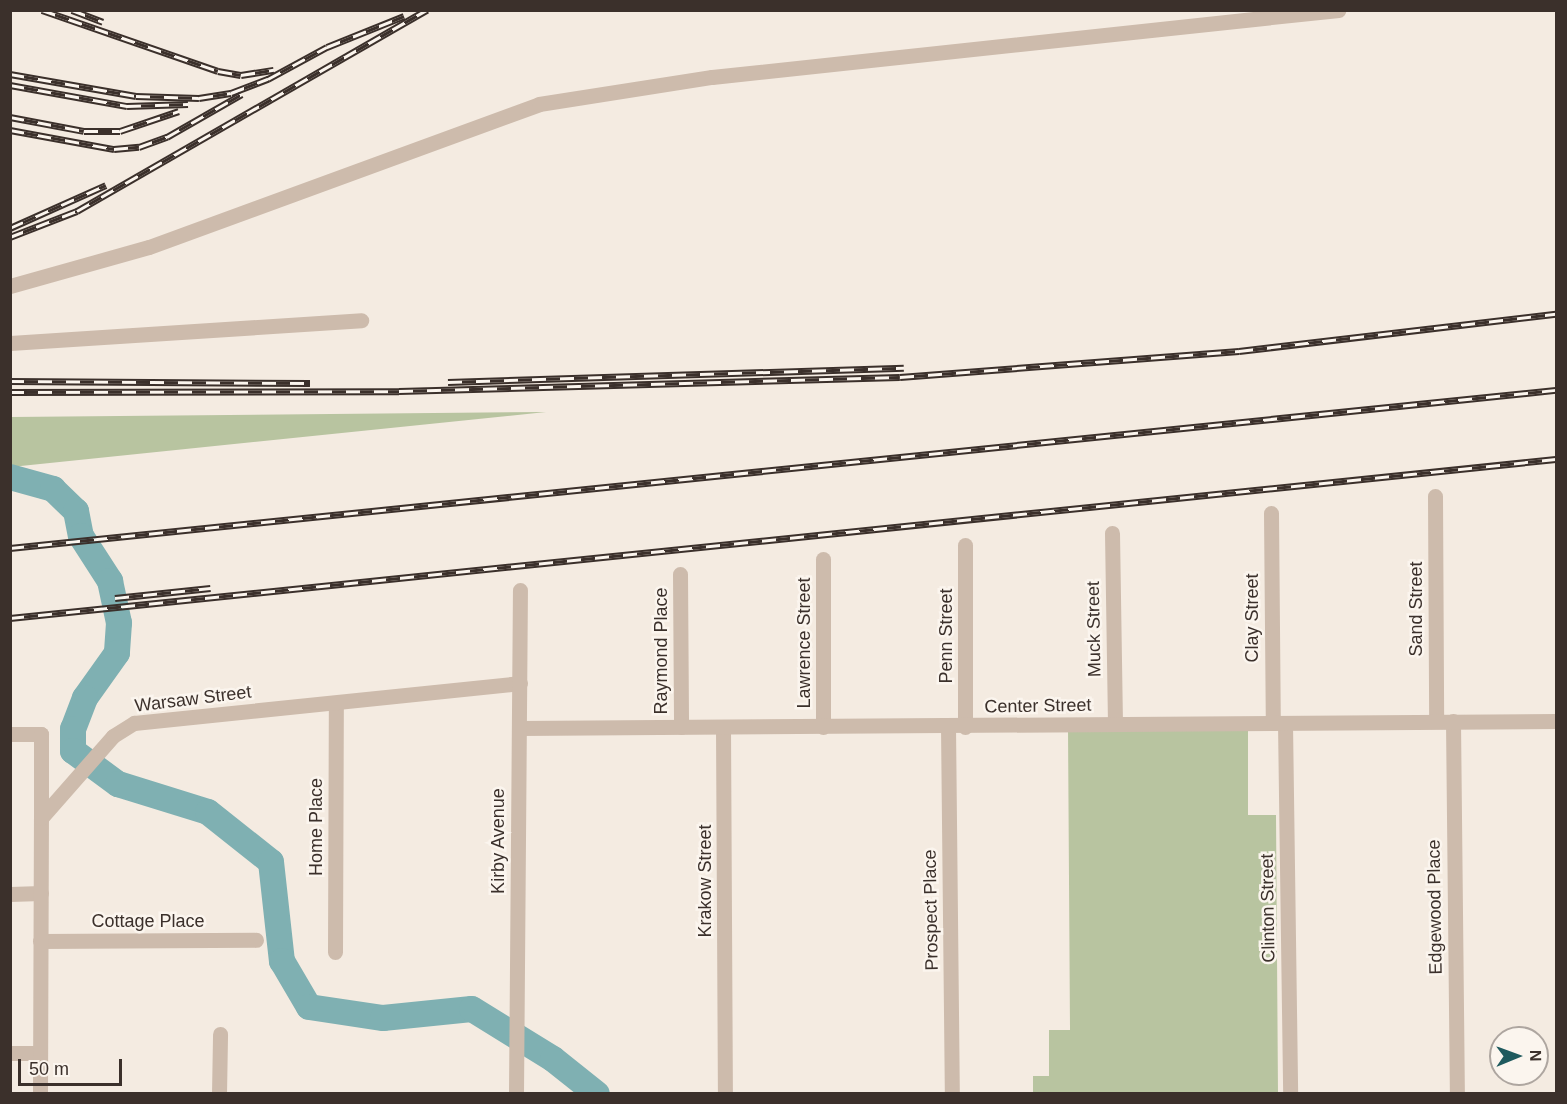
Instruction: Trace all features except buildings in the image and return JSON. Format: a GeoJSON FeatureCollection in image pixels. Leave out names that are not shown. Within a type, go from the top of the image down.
{"type":"FeatureCollection","features":[{"type":"Feature","properties":{"kind":"street"},"geometry":{"type":"LineString","coordinates":[[10,286],[149,247],[539,104],[712,77],[1338,10]]}},
{"type":"Feature","properties":{"kind":"street"},"geometry":{"type":"LineString","coordinates":[[10,343],[361,320]]}},
{"type":"Feature","properties":{"kind":"street","name":"Sand Street"},"geometry":{"type":"LineString","coordinates":[[1435,496],[1436,721]]}},
{"type":"Feature","properties":{"kind":"street","name":"Clay Street"},"geometry":{"type":"LineString","coordinates":[[1271,513],[1279,723]]}},
{"type":"Feature","properties":{"kind":"street","name":"Muck Street"},"geometry":{"type":"LineString","coordinates":[[1112,533],[1115,724]]}},
{"type":"Feature","properties":{"kind":"street","name":"Penn Street"},"geometry":{"type":"LineString","coordinates":[[965,545],[965,727]]}},
{"type":"Feature","properties":{"kind":"street","name":"Lawrence Street"},"geometry":{"type":"LineString","coordinates":[[823,559],[823,727]]}},
{"type":"Feature","properties":{"kind":"street","name":"Raymond Place"},"geometry":{"type":"LineString","coordinates":[[680,574],[681,727]]}},
{"type":"Feature","properties":{"kind":"street","name":"Kirby Avenue"},"geometry":{"type":"LineString","coordinates":[[516,1094],[520,590]]}},
{"type":"Feature","properties":{"kind":"street","name":"Warsaw Street"},"geometry":{"type":"LineString","coordinates":[[41,818],[103,748],[134,723],[520,683]]}},
{"type":"Feature","properties":{"kind":"street","name":"Home Place"},"geometry":{"type":"LineString","coordinates":[[335,952],[336,703]]}},
{"type":"Feature","properties":{"kind":"street","name":"Edgewood Place"},"geometry":{"type":"LineString","coordinates":[[1453,721],[1457,1094]]}},
{"type":"Feature","properties":{"kind":"street","name":"Center Street"},"geometry":{"type":"LineString","coordinates":[[520,728],[965,727],[1557,721]]}},
{"type":"Feature","properties":{"kind":"street","name":"Clinton Street"},"geometry":{"type":"LineString","coordinates":[[1279,723],[1290,1094]]}},
{"type":"Feature","properties":{"kind":"street","name":"Prospect Place"},"geometry":{"type":"LineString","coordinates":[[948,726],[952,1094]]}},
{"type":"Feature","properties":{"kind":"street","name":"Krakow Street"},"geometry":{"type":"LineString","coordinates":[[723,727],[725,1094]]}},
{"type":"Feature","properties":{"kind":"street"},"geometry":{"type":"LineString","coordinates":[[10,734],[41,734],[40,1094]]}},
{"type":"Feature","properties":{"kind":"street"},"geometry":{"type":"LineString","coordinates":[[10,894],[40,893]]}},
{"type":"Feature","properties":{"kind":"street","name":"Cottage Place"},"geometry":{"type":"LineString","coordinates":[[40,941],[256,940]]}},
{"type":"Feature","properties":{"kind":"street"},"geometry":{"type":"LineString","coordinates":[[219,1094],[220,1034]]}},
{"type":"Feature","properties":{"kind":"street"},"geometry":{"type":"LineString","coordinates":[[10,1053],[40,1053]]}},
{"type":"Feature","properties":{"kind":"green space"},"geometry":{"type":"Polygon","coordinates":[[[546,412],[11,467],[11,417],[546,412]]]}},
{"type":"Feature","properties":{"kind":"green space"},"geometry":{"type":"Polygon","coordinates":[[[1248,727],[1248,815],[1276,815],[1278,1093],[1033,1093],[1033,1076],[1049,1076],[1049,1030],[1070,1030],[1068,729],[1248,727]]]}},
{"type":"Feature","properties":{"kind":"waterway"},"geometry":{"type":"LineString","coordinates":[[10,477],[53,489],[76,511],[81,536],[110,581],[119,623],[117,653],[85,698],[73,729],[73,751],[118,784],[208,812],[271,862],[282,961],[309,1007],[383,1018],[472,1009],[553,1059],[597,1094]]}},
{"type":"Feature","properties":{"kind":"railway"},"geometry":{"type":"LineString","coordinates":[[42,10],[218,71],[241,75],[274,70]]}},
{"type":"Feature","properties":{"kind":"railway"},"geometry":{"type":"LineString","coordinates":[[72,10],[103,22]]}},
{"type":"Feature","properties":{"kind":"railway"},"geometry":{"type":"LineString","coordinates":[[10,237],[77,211],[427,10]]}},
{"type":"Feature","properties":{"kind":"railway"},"geometry":{"type":"LineString","coordinates":[[10,74],[136,96],[199,98],[231,93],[268,79],[327,47],[404,16]]}},
{"type":"Feature","properties":{"kind":"railway"},"geometry":{"type":"LineString","coordinates":[[10,85],[127,106],[188,104]]}},
{"type":"Feature","properties":{"kind":"railway"},"geometry":{"type":"LineString","coordinates":[[10,130],[114,149],[139,147],[167,137],[242,94]]}},
{"type":"Feature","properties":{"kind":"railway"},"geometry":{"type":"LineString","coordinates":[[10,117],[84,131],[120,131],[179,111]]}},
{"type":"Feature","properties":{"kind":"railway"},"geometry":{"type":"LineString","coordinates":[[10,228],[106,185]]}},
{"type":"Feature","properties":{"kind":"railway"},"geometry":{"type":"LineString","coordinates":[[10,392],[399,391],[900,377],[1239,351],[1556,314]]}},
{"type":"Feature","properties":{"kind":"railway"},"geometry":{"type":"LineString","coordinates":[[448,382],[904,368]]}},
{"type":"Feature","properties":{"kind":"railway"},"geometry":{"type":"LineString","coordinates":[[10,381],[310,383]]}},
{"type":"Feature","properties":{"kind":"railway"},"geometry":{"type":"LineString","coordinates":[[10,548],[1556,390]]}},
{"type":"Feature","properties":{"kind":"railway"},"geometry":{"type":"LineString","coordinates":[[10,618],[1556,459]]}},
{"type":"Feature","properties":{"kind":"railway"},"geometry":{"type":"LineString","coordinates":[[115,598],[210,588]]}}]}
